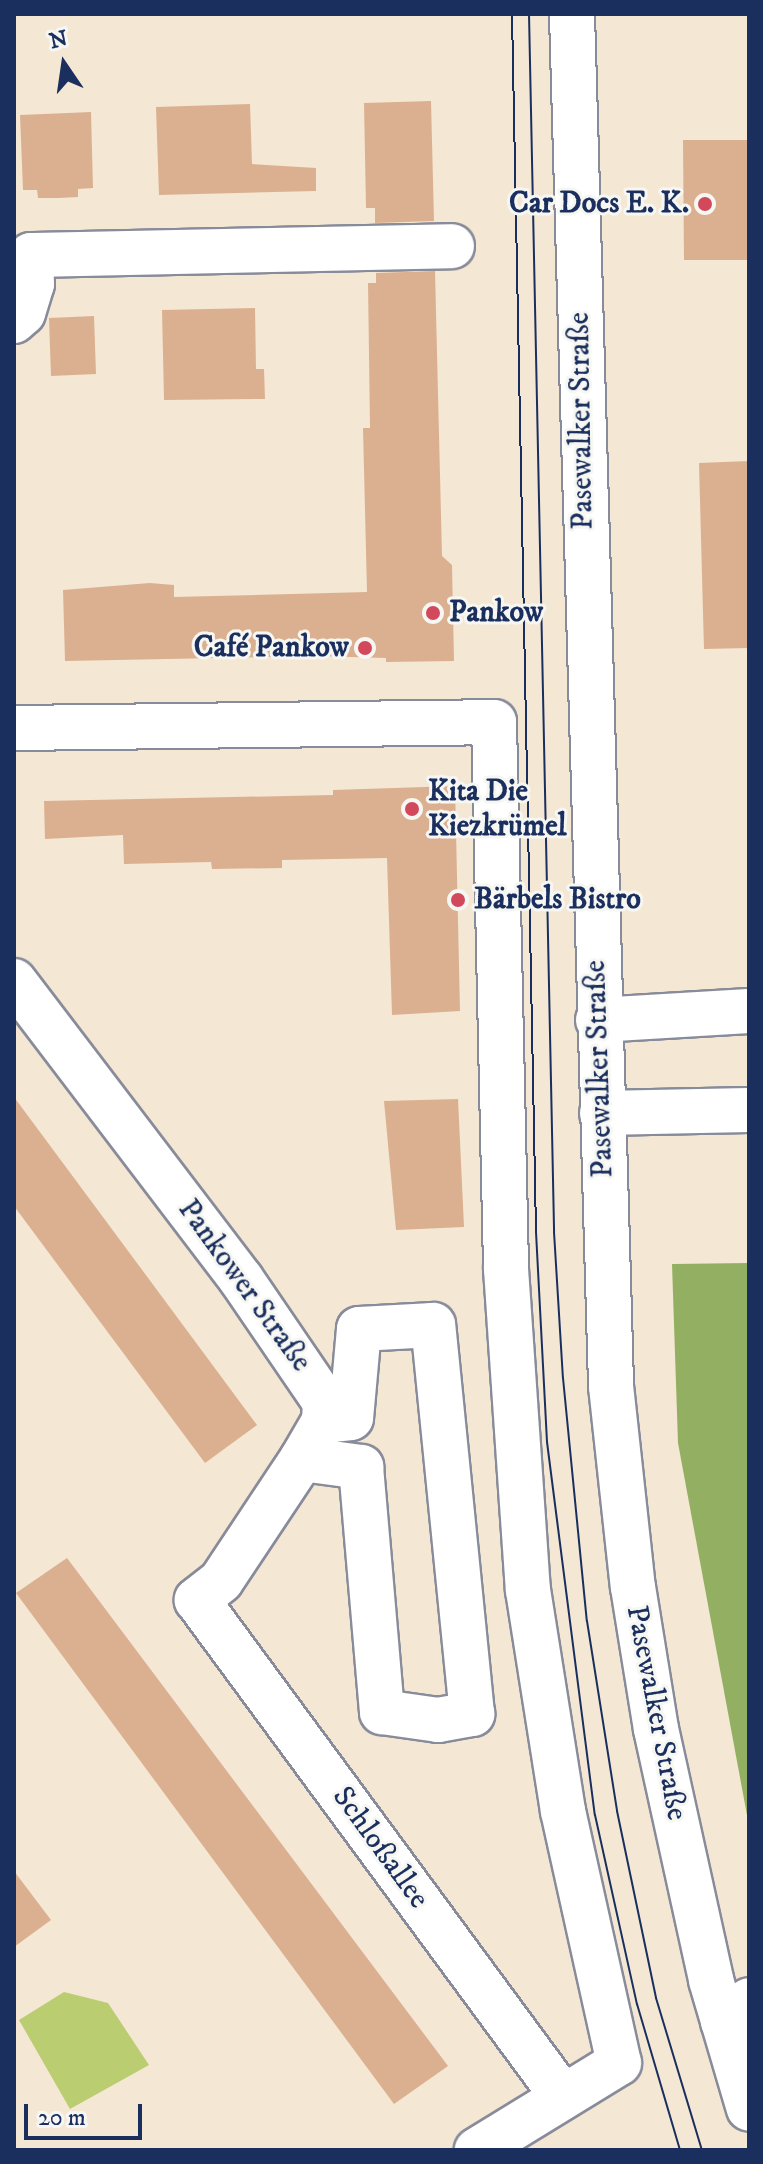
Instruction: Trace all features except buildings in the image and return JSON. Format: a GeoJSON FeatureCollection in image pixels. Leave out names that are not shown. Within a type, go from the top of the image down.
{"type":"FeatureCollection","features":[{"type":"Feature","properties":{"kind":"street","name":"Pasewalker Straße"},"geometry":{"type":"LineString","coordinates":[[572,14],[598,1020],[611,1386],[633,1587],[656,1729],[740,2015],[749,2109]]}},
{"type":"Feature","properties":{"kind":"street"},"geometry":{"type":"LineString","coordinates":[[14,321],[23,313],[32,284],[31,255],[452,246]]}},
{"type":"Feature","properties":{"kind":"street"},"geometry":{"type":"LineString","coordinates":[[14,728],[494,722],[506,1269],[528,1590],[563,1811],[619,2063],[477,2150]]}},
{"type":"Feature","properties":{"kind":"street","name":"Pankower Straße"},"geometry":{"type":"LineString","coordinates":[[14,981],[289,1344],[325,1402],[324,1421]]}},
{"type":"Feature","properties":{"kind":"street"},"geometry":{"type":"LineString","coordinates":[[598,1020],[749,1011]]}},
{"type":"Feature","properties":{"kind":"street"},"geometry":{"type":"LineString","coordinates":[[602,1113],[749,1110]]}},
{"type":"Feature","properties":{"kind":"street"},"geometry":{"type":"LineString","coordinates":[[433,1325],[472,1714],[438,1720],[382,1712],[361,1467],[302,1459],[324,1421],[351,1418],[359,1329],[433,1325]]}},
{"type":"Feature","properties":{"kind":"street","name":"Schloßallee"},"geometry":{"type":"LineString","coordinates":[[302,1459],[221,1581],[197,1600],[563,2097]]}},
{"type":"Feature","properties":{"kind":"green space"},"geometry":{"type":"Polygon","coordinates":[[[749,1263],[749,1826],[678,1443],[672,1264],[749,1263]]]}},
{"type":"Feature","properties":{"kind":"green space"},"geometry":{"type":"Polygon","coordinates":[[[64,1992],[108,2003],[149,2065],[70,2109],[19,2020],[64,1992]]]}},
{"type":"Feature","properties":{"kind":"tram line"},"geometry":{"type":"LineString","coordinates":[[512,14],[536,1232],[547,1442],[595,1815],[637,2004],[680,2150]]}},
{"type":"Feature","properties":{"kind":"tram line"},"geometry":{"type":"LineString","coordinates":[[529,14],[554,1232],[563,1378],[587,1621],[617,1811],[656,1998],[702,2150]]}},
{"type":"Feature","properties":{"kind":"place","name":"Car Docs E. K."},"geometry":{"type":"Point","coordinates":[705,204]}},
{"type":"Feature","properties":{"kind":"place","name":"Pankow"},"geometry":{"type":"Point","coordinates":[433,613]}},
{"type":"Feature","properties":{"kind":"place","name":"Café Pankow"},"geometry":{"type":"Point","coordinates":[365,648]}},
{"type":"Feature","properties":{"kind":"place","name":"Kita Die Kiezkrümel"},"geometry":{"type":"Point","coordinates":[412,809]}},
{"type":"Feature","properties":{"kind":"place","name":"Bärbels Bistro"},"geometry":{"type":"Point","coordinates":[458,900]}}]}
